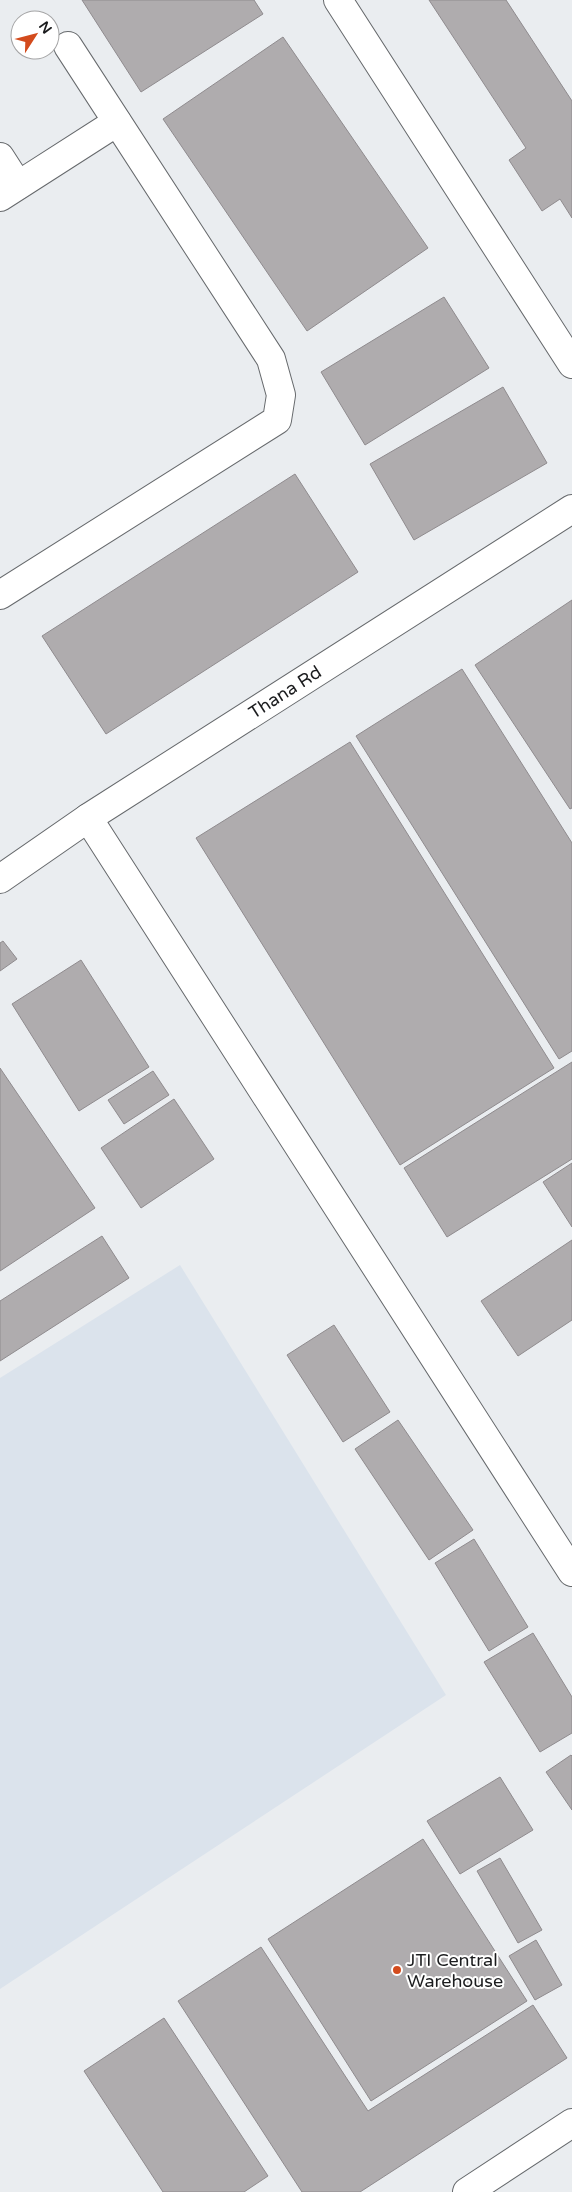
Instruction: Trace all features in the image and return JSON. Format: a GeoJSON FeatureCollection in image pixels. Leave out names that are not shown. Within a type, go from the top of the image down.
{"type":"FeatureCollection","features":[{"type":"Feature","properties":{"kind":"street"},"geometry":{"type":"LineString","coordinates":[[338,0],[572,364]]}},
{"type":"Feature","properties":{"kind":"street"},"geometry":{"type":"LineString","coordinates":[[0,595],[277,420],[281,395],[271,359],[68,46]]}},
{"type":"Feature","properties":{"kind":"street"},"geometry":{"type":"LineString","coordinates":[[0,157],[9,191],[117,122]]}},
{"type":"Feature","properties":{"kind":"street","name":"Thana Rd"},"geometry":{"type":"LineString","coordinates":[[0,879],[88,818],[572,509]]}},
{"type":"Feature","properties":{"kind":"street"},"geometry":{"type":"LineString","coordinates":[[88,818],[572,1572]]}},
{"type":"Feature","properties":{"kind":"street"},"geometry":{"type":"LineString","coordinates":[[467,2192],[572,2123]]}},
{"type":"Feature","properties":{"kind":"shaded area"},"geometry":{"type":"Polygon","coordinates":[[[180,1265],[446,1695],[0,1989],[0,1378],[180,1265]]]}},
{"type":"Feature","properties":{"kind":"building"},"geometry":{"type":"Polygon","coordinates":[[[82,0],[254,0],[263,14],[141,92],[82,0]]]}},
{"type":"Feature","properties":{"kind":"building"},"geometry":{"type":"Polygon","coordinates":[[[429,0],[506,0],[572,101],[572,218],[560,199],[542,211],[509,160],[526,148],[429,0]]]}},
{"type":"Feature","properties":{"kind":"building"},"geometry":{"type":"Polygon","coordinates":[[[283,37],[428,248],[307,331],[163,119],[283,37]]]}},
{"type":"Feature","properties":{"kind":"building"},"geometry":{"type":"Polygon","coordinates":[[[444,297],[489,368],[365,445],[321,372],[444,297]]]}},
{"type":"Feature","properties":{"kind":"building"},"geometry":{"type":"Polygon","coordinates":[[[503,387],[547,463],[414,540],[370,464],[503,387]]]}},
{"type":"Feature","properties":{"kind":"building"},"geometry":{"type":"Polygon","coordinates":[[[295,474],[358,572],[106,734],[42,636],[295,474]]]}},
{"type":"Feature","properties":{"kind":"building"},"geometry":{"type":"Polygon","coordinates":[[[572,600],[572,808],[570,809],[475,665],[572,600]]]}},
{"type":"Feature","properties":{"kind":"building"},"geometry":{"type":"Polygon","coordinates":[[[462,669],[572,843],[572,1051],[559,1059],[356,736],[462,669]]]}},
{"type":"Feature","properties":{"kind":"building"},"geometry":{"type":"Polygon","coordinates":[[[350,742],[554,1068],[400,1165],[196,838],[350,742]]]}},
{"type":"Feature","properties":{"kind":"building"},"geometry":{"type":"Polygon","coordinates":[[[3,941],[17,959],[0,971],[0,943],[3,941]]]}},
{"type":"Feature","properties":{"kind":"building"},"geometry":{"type":"Polygon","coordinates":[[[81,960],[149,1067],[79,1111],[12,1004],[81,960]]]}},
{"type":"Feature","properties":{"kind":"building"},"geometry":{"type":"Polygon","coordinates":[[[572,1062],[572,1159],[447,1237],[404,1168],[572,1062]]]}},
{"type":"Feature","properties":{"kind":"building"},"geometry":{"type":"Polygon","coordinates":[[[0,1068],[95,1208],[0,1271],[0,1068]]]}},
{"type":"Feature","properties":{"kind":"building"},"geometry":{"type":"Polygon","coordinates":[[[153,1071],[169,1095],[124,1124],[108,1100],[153,1071]]]}},
{"type":"Feature","properties":{"kind":"building"},"geometry":{"type":"Polygon","coordinates":[[[174,1099],[214,1159],[141,1208],[101,1148],[174,1099]]]}},
{"type":"Feature","properties":{"kind":"building"},"geometry":{"type":"Polygon","coordinates":[[[572,1163],[572,1227],[543,1182],[572,1163]]]}},
{"type":"Feature","properties":{"kind":"building"},"geometry":{"type":"Polygon","coordinates":[[[102,1236],[129,1278],[0,1361],[0,1301],[102,1236]]]}},
{"type":"Feature","properties":{"kind":"building"},"geometry":{"type":"Polygon","coordinates":[[[572,1240],[572,1320],[518,1356],[481,1301],[572,1240]]]}},
{"type":"Feature","properties":{"kind":"building"},"geometry":{"type":"Polygon","coordinates":[[[334,1325],[390,1412],[343,1442],[287,1355],[334,1325]]]}},
{"type":"Feature","properties":{"kind":"building"},"geometry":{"type":"Polygon","coordinates":[[[398,1420],[473,1530],[429,1560],[355,1449],[398,1420]]]}},
{"type":"Feature","properties":{"kind":"building"},"geometry":{"type":"Polygon","coordinates":[[[474,1539],[528,1627],[489,1651],[435,1563],[474,1539]]]}},
{"type":"Feature","properties":{"kind":"building"},"geometry":{"type":"Polygon","coordinates":[[[533,1633],[572,1697],[572,1733],[540,1752],[484,1662],[533,1633]]]}},
{"type":"Feature","properties":{"kind":"building"},"geometry":{"type":"Polygon","coordinates":[[[572,1756],[572,1810],[546,1772],[572,1756]]]}},
{"type":"Feature","properties":{"kind":"building"},"geometry":{"type":"Polygon","coordinates":[[[500,1777],[533,1830],[460,1874],[427,1821],[500,1777]]]}},
{"type":"Feature","properties":{"kind":"building","name":"JTI Central Warehouse"},"geometry":{"type":"Polygon","coordinates":[[[423,1839],[527,2001],[371,2101],[268,1939],[423,1839]]]}},
{"type":"Feature","properties":{"kind":"building"},"geometry":{"type":"Polygon","coordinates":[[[500,1858],[542,1930],[518,1943],[477,1871],[500,1858]]]}},
{"type":"Feature","properties":{"kind":"building"},"geometry":{"type":"Polygon","coordinates":[[[536,1940],[562,1985],[535,2000],[509,1956],[536,1940]]]}},
{"type":"Feature","properties":{"kind":"building"},"geometry":{"type":"Polygon","coordinates":[[[261,1947],[368,2111],[533,2005],[567,2058],[360,2192],[302,2192],[178,2001],[261,1947]]]}},
{"type":"Feature","properties":{"kind":"building"},"geometry":{"type":"Polygon","coordinates":[[[164,2018],[268,2176],[244,2192],[163,2192],[84,2071],[164,2018]]]}},
{"type":"Feature","properties":{"kind":"place","name":"JTI Central Warehouse"},"geometry":{"type":"Point","coordinates":[397,1970]}}]}
